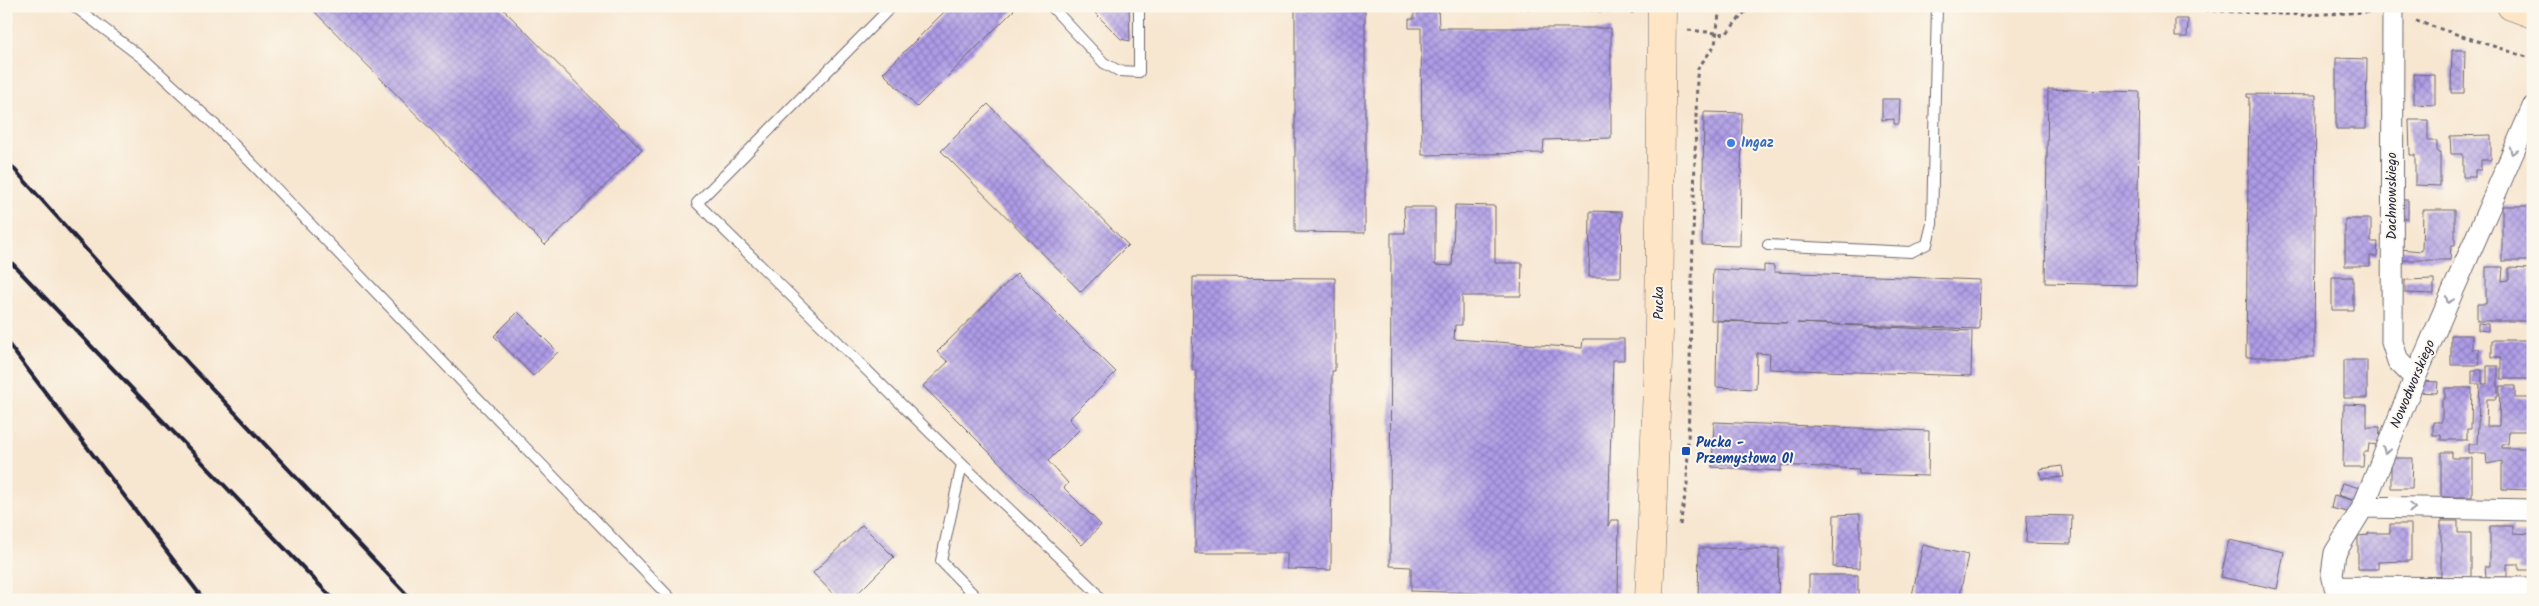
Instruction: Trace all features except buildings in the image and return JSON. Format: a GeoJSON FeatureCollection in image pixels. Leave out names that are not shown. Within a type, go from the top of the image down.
{"type":"FeatureCollection","features":[{"type":"Feature","properties":{"kind":"street"},"geometry":{"type":"LineString","coordinates":[[2511,6],[2533,14]]}},
{"type":"Feature","properties":{"kind":"street","name":"Pucka"},"geometry":{"type":"LineString","coordinates":[[1648,600],[1659,332],[1652,9]]}},
{"type":"Feature","properties":{"kind":"street","name":"Dachnowskiego"},"geometry":{"type":"LineString","coordinates":[[2393,10],[2392,342],[2398,361],[2415,378]]}},
{"type":"Feature","properties":{"kind":"street","name":"Nowodworskiego"},"geometry":{"type":"LineString","coordinates":[[2533,106],[2415,378],[2363,507],[2335,553],[2332,574],[2335,587],[2533,588]]}},
{"type":"Feature","properties":{"kind":"street"},"geometry":{"type":"LineString","coordinates":[[2363,507],[2533,510]]}},
{"type":"Feature","properties":{"kind":"lane"},"geometry":{"type":"LineString","coordinates":[[74,6],[145,60],[215,125],[672,600]]}},
{"type":"Feature","properties":{"kind":"lane"},"geometry":{"type":"LineString","coordinates":[[892,6],[698,203],[962,464],[1094,590],[1100,600]]}},
{"type":"Feature","properties":{"kind":"lane"},"geometry":{"type":"LineString","coordinates":[[1052,6],[1104,63],[1119,71],[1139,72],[1139,6]]}},
{"type":"Feature","properties":{"kind":"lane"},"geometry":{"type":"LineString","coordinates":[[1768,245],[1911,252],[1927,244],[1932,224],[1937,6]]}},
{"type":"Feature","properties":{"kind":"lane"},"geometry":{"type":"LineString","coordinates":[[962,464],[941,561],[979,600]]}},
{"type":"Feature","properties":{"kind":"path"},"geometry":{"type":"LineString","coordinates":[[1470,6],[1652,9]]}},
{"type":"Feature","properties":{"kind":"path"},"geometry":{"type":"LineString","coordinates":[[1679,533],[1687,484],[1697,77],[1698,68],[1715,45],[1718,34],[1720,6]]}},
{"type":"Feature","properties":{"kind":"path"},"geometry":{"type":"LineString","coordinates":[[1689,30],[1726,34],[1750,6]]}},
{"type":"Feature","properties":{"kind":"path"},"geometry":{"type":"LineString","coordinates":[[2117,6],[2302,15],[2393,10],[2533,60]]}},
{"type":"Feature","properties":{"kind":"path"},"geometry":{"type":"LineString","coordinates":[[2365,6],[2369,12]]}},
{"type":"Feature","properties":{"kind":"railway"},"geometry":{"type":"LineString","coordinates":[[6,160],[189,364],[412,600]]}},
{"type":"Feature","properties":{"kind":"railway"},"geometry":{"type":"LineString","coordinates":[[6,257],[334,600]]}},
{"type":"Feature","properties":{"kind":"railway"},"geometry":{"type":"LineString","coordinates":[[6,341],[204,600]]}},
{"type":"Feature","properties":{"kind":"place","name":"Ingaz"},"geometry":{"type":"Point","coordinates":[1731,143]}},
{"type":"Feature","properties":{"kind":"place","name":"Pucka - Przemysłowa 01"},"geometry":{"type":"Point","coordinates":[1686,451]}}]}
